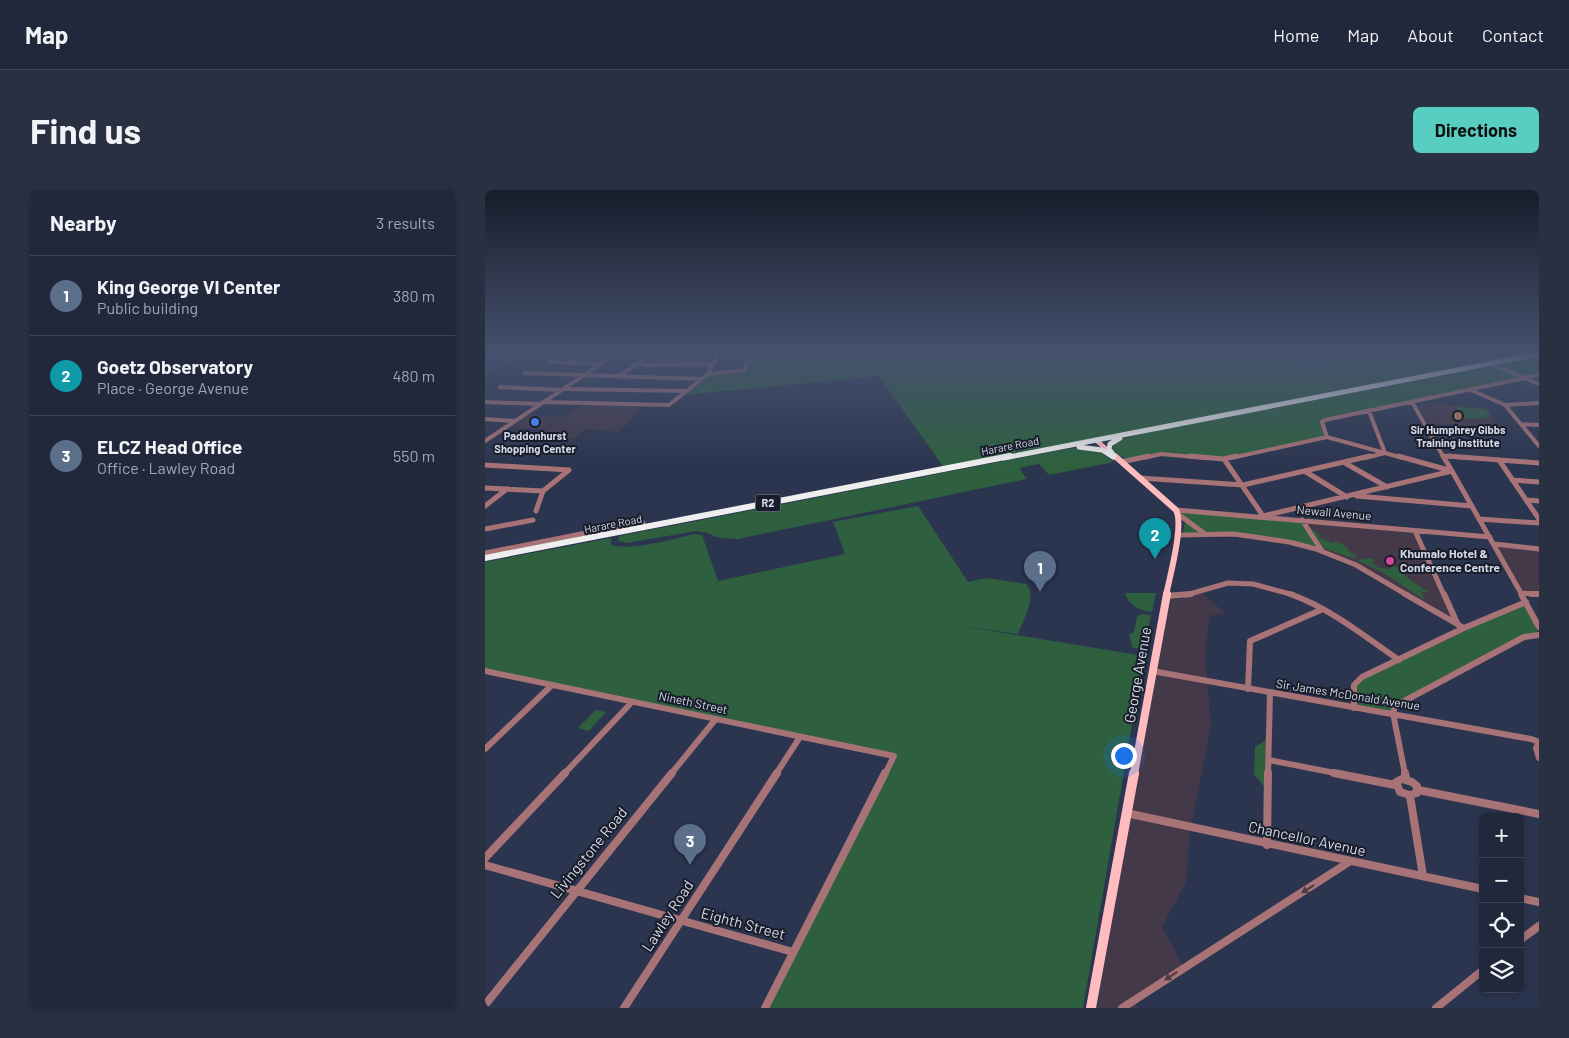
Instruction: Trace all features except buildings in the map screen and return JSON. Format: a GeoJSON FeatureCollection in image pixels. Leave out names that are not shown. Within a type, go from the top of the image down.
{"type":"FeatureCollection","features":[{"type":"Feature","properties":{"kind":"highway","name":"Harare Road"},"geometry":{"type":"LineString","coordinates":[[485,558],[546,544],[643,528],[1353,390]]}},
{"type":"Feature","properties":{"kind":"highway"},"geometry":{"type":"LineString","coordinates":[[1117,459],[1109,449],[1110,444],[1134,432]]}},
{"type":"Feature","properties":{"kind":"highway"},"geometry":{"type":"LineString","coordinates":[[1052,448],[1087,447],[1102,450],[1117,459]]}},
{"type":"Feature","properties":{"kind":"main road"},"geometry":{"type":"LineString","coordinates":[[1094,440],[1141,478],[1177,512]]}},
{"type":"Feature","properties":{"kind":"main road","name":"George Avenue"},"geometry":{"type":"LineString","coordinates":[[1091,1008],[1179,526],[1177,512]]}},
{"type":"Feature","properties":{"kind":"street"},"geometry":{"type":"LineString","coordinates":[[486,439],[561,390]]}},
{"type":"Feature","properties":{"kind":"street"},"geometry":{"type":"LineString","coordinates":[[611,390],[686,392]]}},
{"type":"Feature","properties":{"kind":"street"},"geometry":{"type":"LineString","coordinates":[[1327,437],[1322,421],[1470,390]]}},
{"type":"Feature","properties":{"kind":"street"},"geometry":{"type":"LineString","coordinates":[[1471,390],[1505,404],[1539,403]]}},
{"type":"Feature","properties":{"kind":"street"},"geometry":{"type":"LineString","coordinates":[[485,402],[669,405],[686,392]]}},
{"type":"Feature","properties":{"kind":"street"},"geometry":{"type":"LineString","coordinates":[[1412,402],[1495,544],[1539,627]]}},
{"type":"Feature","properties":{"kind":"street"},"geometry":{"type":"LineString","coordinates":[[1505,404],[1538,444]]}},
{"type":"Feature","properties":{"kind":"street"},"geometry":{"type":"LineString","coordinates":[[1369,411],[1385,453]]}},
{"type":"Feature","properties":{"kind":"street"},"geometry":{"type":"LineString","coordinates":[[485,419],[515,421]]}},
{"type":"Feature","properties":{"kind":"street"},"geometry":{"type":"LineString","coordinates":[[1521,424],[1539,425]]}},
{"type":"Feature","properties":{"kind":"street"},"geometry":{"type":"LineString","coordinates":[[1117,459],[1161,454],[1224,459],[1327,437],[1452,471]]}},
{"type":"Feature","properties":{"kind":"street"},"geometry":{"type":"LineString","coordinates":[[1141,478],[1243,485],[1385,453]]}},
{"type":"Feature","properties":{"kind":"street"},"geometry":{"type":"LineString","coordinates":[[1444,456],[1539,463]]}},
{"type":"Feature","properties":{"kind":"street"},"geometry":{"type":"LineString","coordinates":[[1224,459],[1263,516],[1452,471]]}},
{"type":"Feature","properties":{"kind":"street"},"geometry":{"type":"LineString","coordinates":[[1499,460],[1539,519]]}},
{"type":"Feature","properties":{"kind":"street"},"geometry":{"type":"LineString","coordinates":[[1345,463],[1387,487]]}},
{"type":"Feature","properties":{"kind":"street"},"geometry":{"type":"LineString","coordinates":[[485,465],[569,470],[543,491],[536,511]]}},
{"type":"Feature","properties":{"kind":"street"},"geometry":{"type":"LineString","coordinates":[[1306,472],[1349,497],[1472,506]]}},
{"type":"Feature","properties":{"kind":"street"},"geometry":{"type":"LineString","coordinates":[[1513,480],[1539,482]]}},
{"type":"Feature","properties":{"kind":"street"},"geometry":{"type":"LineString","coordinates":[[485,488],[543,491]]}},
{"type":"Feature","properties":{"kind":"street"},"geometry":{"type":"LineString","coordinates":[[485,506],[507,489]]}},
{"type":"Feature","properties":{"kind":"street"},"geometry":{"type":"LineString","coordinates":[[1526,500],[1539,501]]}},
{"type":"Feature","properties":{"kind":"street"},"geometry":{"type":"LineString","coordinates":[[1177,512],[1205,534]]}},
{"type":"Feature","properties":{"kind":"street","name":"Newall Avenue"},"geometry":{"type":"LineString","coordinates":[[1177,512],[1263,516],[1490,537]]}},
{"type":"Feature","properties":{"kind":"street"},"geometry":{"type":"LineString","coordinates":[[1479,519],[1539,523]]}},
{"type":"Feature","properties":{"kind":"street"},"geometry":{"type":"LineString","coordinates":[[485,529],[533,520]]}},
{"type":"Feature","properties":{"kind":"street"},"geometry":{"type":"LineString","coordinates":[[1302,520],[1322,551]]}},
{"type":"Feature","properties":{"kind":"street"},"geometry":{"type":"LineString","coordinates":[[1415,531],[1457,623]]}},
{"type":"Feature","properties":{"kind":"street"},"geometry":{"type":"LineString","coordinates":[[1177,536],[1205,534],[1257,536],[1322,551],[1356,564],[1464,628]]}},
{"type":"Feature","properties":{"kind":"street"},"geometry":{"type":"LineString","coordinates":[[485,552],[546,544]]}},
{"type":"Feature","properties":{"kind":"street"},"geometry":{"type":"LineString","coordinates":[[1495,544],[1539,548]]}},
{"type":"Feature","properties":{"kind":"street"},"geometry":{"type":"LineString","coordinates":[[1166,596],[1180,598],[1208,586],[1219,584],[1250,583],[1285,590],[1323,609],[1399,660]]}},
{"type":"Feature","properties":{"kind":"street"},"geometry":{"type":"LineString","coordinates":[[1521,593],[1539,594]]}},
{"type":"Feature","properties":{"kind":"street"},"geometry":{"type":"LineString","coordinates":[[1353,708],[1356,682],[1362,677],[1464,628],[1526,602]]}},
{"type":"Feature","properties":{"kind":"street"},"geometry":{"type":"LineString","coordinates":[[1248,689],[1250,641],[1323,609]]}},
{"type":"Feature","properties":{"kind":"street"},"geometry":{"type":"LineString","coordinates":[[1406,779],[1393,713],[1395,706],[1524,637],[1539,635]]}},
{"type":"Feature","properties":{"kind":"street","name":"Nineth Street"},"geometry":{"type":"LineString","coordinates":[[485,671],[715,720],[892,754],[894,758],[793,952]]}},
{"type":"Feature","properties":{"kind":"street","name":"Sir James McDonald Avenue"},"geometry":{"type":"LineString","coordinates":[[1152,671],[1353,708],[1393,713],[1531,739],[1539,743]]}},
{"type":"Feature","properties":{"kind":"street"},"geometry":{"type":"LineString","coordinates":[[485,749],[552,685]]}},
{"type":"Feature","properties":{"kind":"street"},"geometry":{"type":"LineString","coordinates":[[1267,845],[1270,693]]}},
{"type":"Feature","properties":{"kind":"street"},"geometry":{"type":"LineString","coordinates":[[485,858],[632,702]]}},
{"type":"Feature","properties":{"kind":"street","name":"Livingstone Road"},"geometry":{"type":"LineString","coordinates":[[485,1005],[715,720]]}},
{"type":"Feature","properties":{"kind":"street","name":"Lawley Road"},"geometry":{"type":"LineString","coordinates":[[624,1008],[800,737]]}},
{"type":"Feature","properties":{"kind":"street"},"geometry":{"type":"LineString","coordinates":[[1539,743],[1536,748],[1539,758]]}},
{"type":"Feature","properties":{"kind":"street"},"geometry":{"type":"LineString","coordinates":[[1269,760],[1395,785],[1400,792],[1409,796],[1417,793],[1418,790]]}},
{"type":"Feature","properties":{"kind":"street"},"geometry":{"type":"LineString","coordinates":[[1395,785],[1398,780],[1406,779],[1412,782],[1418,790],[1539,814]]}},
{"type":"Feature","properties":{"kind":"street"},"geometry":{"type":"LineString","coordinates":[[1409,796],[1423,876]]}},
{"type":"Feature","properties":{"kind":"street","name":"Chancellor Avenue"},"geometry":{"type":"LineString","coordinates":[[1126,813],[1267,845],[1479,888]]}},
{"type":"Feature","properties":{"kind":"street"},"geometry":{"type":"LineString","coordinates":[[1122,1008],[1349,862]]}},
{"type":"Feature","properties":{"kind":"street","name":"Eighth Street"},"geometry":{"type":"LineString","coordinates":[[485,865],[681,922],[793,952]]}},
{"type":"Feature","properties":{"kind":"street"},"geometry":{"type":"LineString","coordinates":[[1524,899],[1539,902]]}},
{"type":"Feature","properties":{"kind":"street"},"geometry":{"type":"LineString","coordinates":[[1524,937],[1539,926]]}},
{"type":"Feature","properties":{"kind":"street"},"geometry":{"type":"LineString","coordinates":[[765,1008],[793,952]]}},
{"type":"Feature","properties":{"kind":"street"},"geometry":{"type":"LineString","coordinates":[[1436,1008],[1479,973]]}},
{"type":"Feature","properties":{"kind":"shaded area"},"geometry":{"type":"Polygon","coordinates":[[[582,405],[643,406],[619,432],[586,429],[573,439],[534,437],[582,405]]]}},
{"type":"Feature","properties":{"kind":"shaded area","name":"Sir Humphrey Gibbs Training institute"},"geometry":{"type":"Polygon","coordinates":[[[1418,405],[1487,408],[1501,428],[1428,423],[1418,405]]]}},
{"type":"Feature","properties":{"kind":"shaded area","name":"Paddonhurst Shopping Center"},"geometry":{"type":"Polygon","coordinates":[[[526,415],[563,417],[545,429],[507,428],[526,415]]]}},
{"type":"Feature","properties":{"kind":"shaded area"},"geometry":{"type":"Polygon","coordinates":[[[1303,520],[1414,531],[1455,621],[1379,577],[1322,551],[1303,520]]]}},
{"type":"Feature","properties":{"kind":"shaded area"},"geometry":{"type":"Polygon","coordinates":[[[1496,545],[1539,549],[1539,594],[1522,592],[1496,545]]]}},
{"type":"Feature","properties":{"kind":"shaded area"},"geometry":{"type":"Polygon","coordinates":[[[1200,591],[1225,613],[1209,616],[1205,659],[1211,725],[1190,832],[1186,882],[1162,927],[1184,967],[1133,1000],[1138,1008],[1097,1008],[1168,598],[1181,599],[1200,591]]]}},
{"type":"Feature","properties":{"kind":"green space"},"geometry":{"type":"Polygon","coordinates":[[[690,390],[734,390],[684,395],[690,390]]]}},
{"type":"Feature","properties":{"kind":"green space"},"geometry":{"type":"Polygon","coordinates":[[[889,390],[1343,390],[944,468],[889,390]]]}},
{"type":"Feature","properties":{"kind":"green space"},"geometry":{"type":"Polygon","coordinates":[[[1365,390],[1463,390],[1322,420],[1325,434],[1323,436],[1224,458],[1170,453],[1126,459],[1113,451],[1113,445],[1118,440],[1149,432],[1365,390]]]}},
{"type":"Feature","properties":{"kind":"green space"},"geometry":{"type":"Polygon","coordinates":[[[1455,407],[1486,409],[1490,416],[1485,415],[1487,418],[1455,418],[1454,416],[1462,416],[1455,407]]]}},
{"type":"Feature","properties":{"kind":"green space"},"geometry":{"type":"Polygon","coordinates":[[[1079,448],[1099,451],[1114,462],[1049,475],[1039,464],[1019,468],[1027,479],[738,539],[715,537],[708,533],[696,531],[627,543],[618,541],[619,536],[1079,448]]]}},
{"type":"Feature","properties":{"kind":"green space"},"geometry":{"type":"Polygon","coordinates":[[[918,506],[968,582],[986,578],[1026,584],[1031,595],[1018,634],[955,625],[1144,656],[1083,1008],[766,1008],[897,755],[485,669],[485,562],[611,538],[611,545],[630,547],[653,544],[695,534],[702,535],[718,581],[845,554],[833,522],[918,506]]]}},
{"type":"Feature","properties":{"kind":"green space"},"geometry":{"type":"Polygon","coordinates":[[[1182,513],[1302,522],[1320,550],[1258,536],[1183,534],[1185,521],[1182,513]]]}},
{"type":"Feature","properties":{"kind":"green space"},"geometry":{"type":"Polygon","coordinates":[[[1309,527],[1320,535],[1318,537],[1333,543],[1336,541],[1343,544],[1349,548],[1348,551],[1358,557],[1353,558],[1323,548],[1309,527]]]}},
{"type":"Feature","properties":{"kind":"green space"},"geometry":{"type":"Polygon","coordinates":[[[1370,558],[1374,560],[1372,563],[1379,568],[1390,569],[1396,566],[1409,579],[1428,592],[1421,592],[1425,600],[1382,572],[1357,560],[1370,558]]]}},
{"type":"Feature","properties":{"kind":"green space"},"geometry":{"type":"Polygon","coordinates":[[[1156,593],[1152,612],[1139,609],[1133,605],[1125,594],[1156,593]]]}},
{"type":"Feature","properties":{"kind":"green space"},"geometry":{"type":"Polygon","coordinates":[[[1526,603],[1539,634],[1526,635],[1394,705],[1391,712],[1355,707],[1356,686],[1363,678],[1526,603]]]}},
{"type":"Feature","properties":{"kind":"green space"},"geometry":{"type":"Polygon","coordinates":[[[1141,614],[1151,615],[1144,650],[1132,647],[1129,635],[1134,632],[1137,617],[1141,614]]]}},
{"type":"Feature","properties":{"kind":"green space"},"geometry":{"type":"Polygon","coordinates":[[[596,710],[606,712],[589,731],[578,728],[596,710]]]}},
{"type":"Feature","properties":{"kind":"green space"},"geometry":{"type":"Polygon","coordinates":[[[1266,740],[1265,788],[1254,774],[1255,747],[1266,740]]]}},
{"type":"Feature","properties":{"kind":"place","name":"Sir Humphrey Gibbs Training institute"},"geometry":{"type":"Point","coordinates":[1458,416]}},
{"type":"Feature","properties":{"kind":"place","name":"Paddonhurst Shopping Center"},"geometry":{"type":"Point","coordinates":[535,422]}},
{"type":"Feature","properties":{"kind":"place","name":"Goetz Observatory"},"geometry":{"type":"Point","coordinates":[1155,559]}},
{"type":"Feature","properties":{"kind":"place","name":"Khumalo Hotel & Conference Centre"},"geometry":{"type":"Point","coordinates":[1390,561]}},
{"type":"Feature","properties":{"kind":"place","name":"King George VI Center"},"geometry":{"type":"Point","coordinates":[1040,592]}},
{"type":"Feature","properties":{"kind":"place","name":"ELCZ Head Office"},"geometry":{"type":"Point","coordinates":[690,865]}}]}
